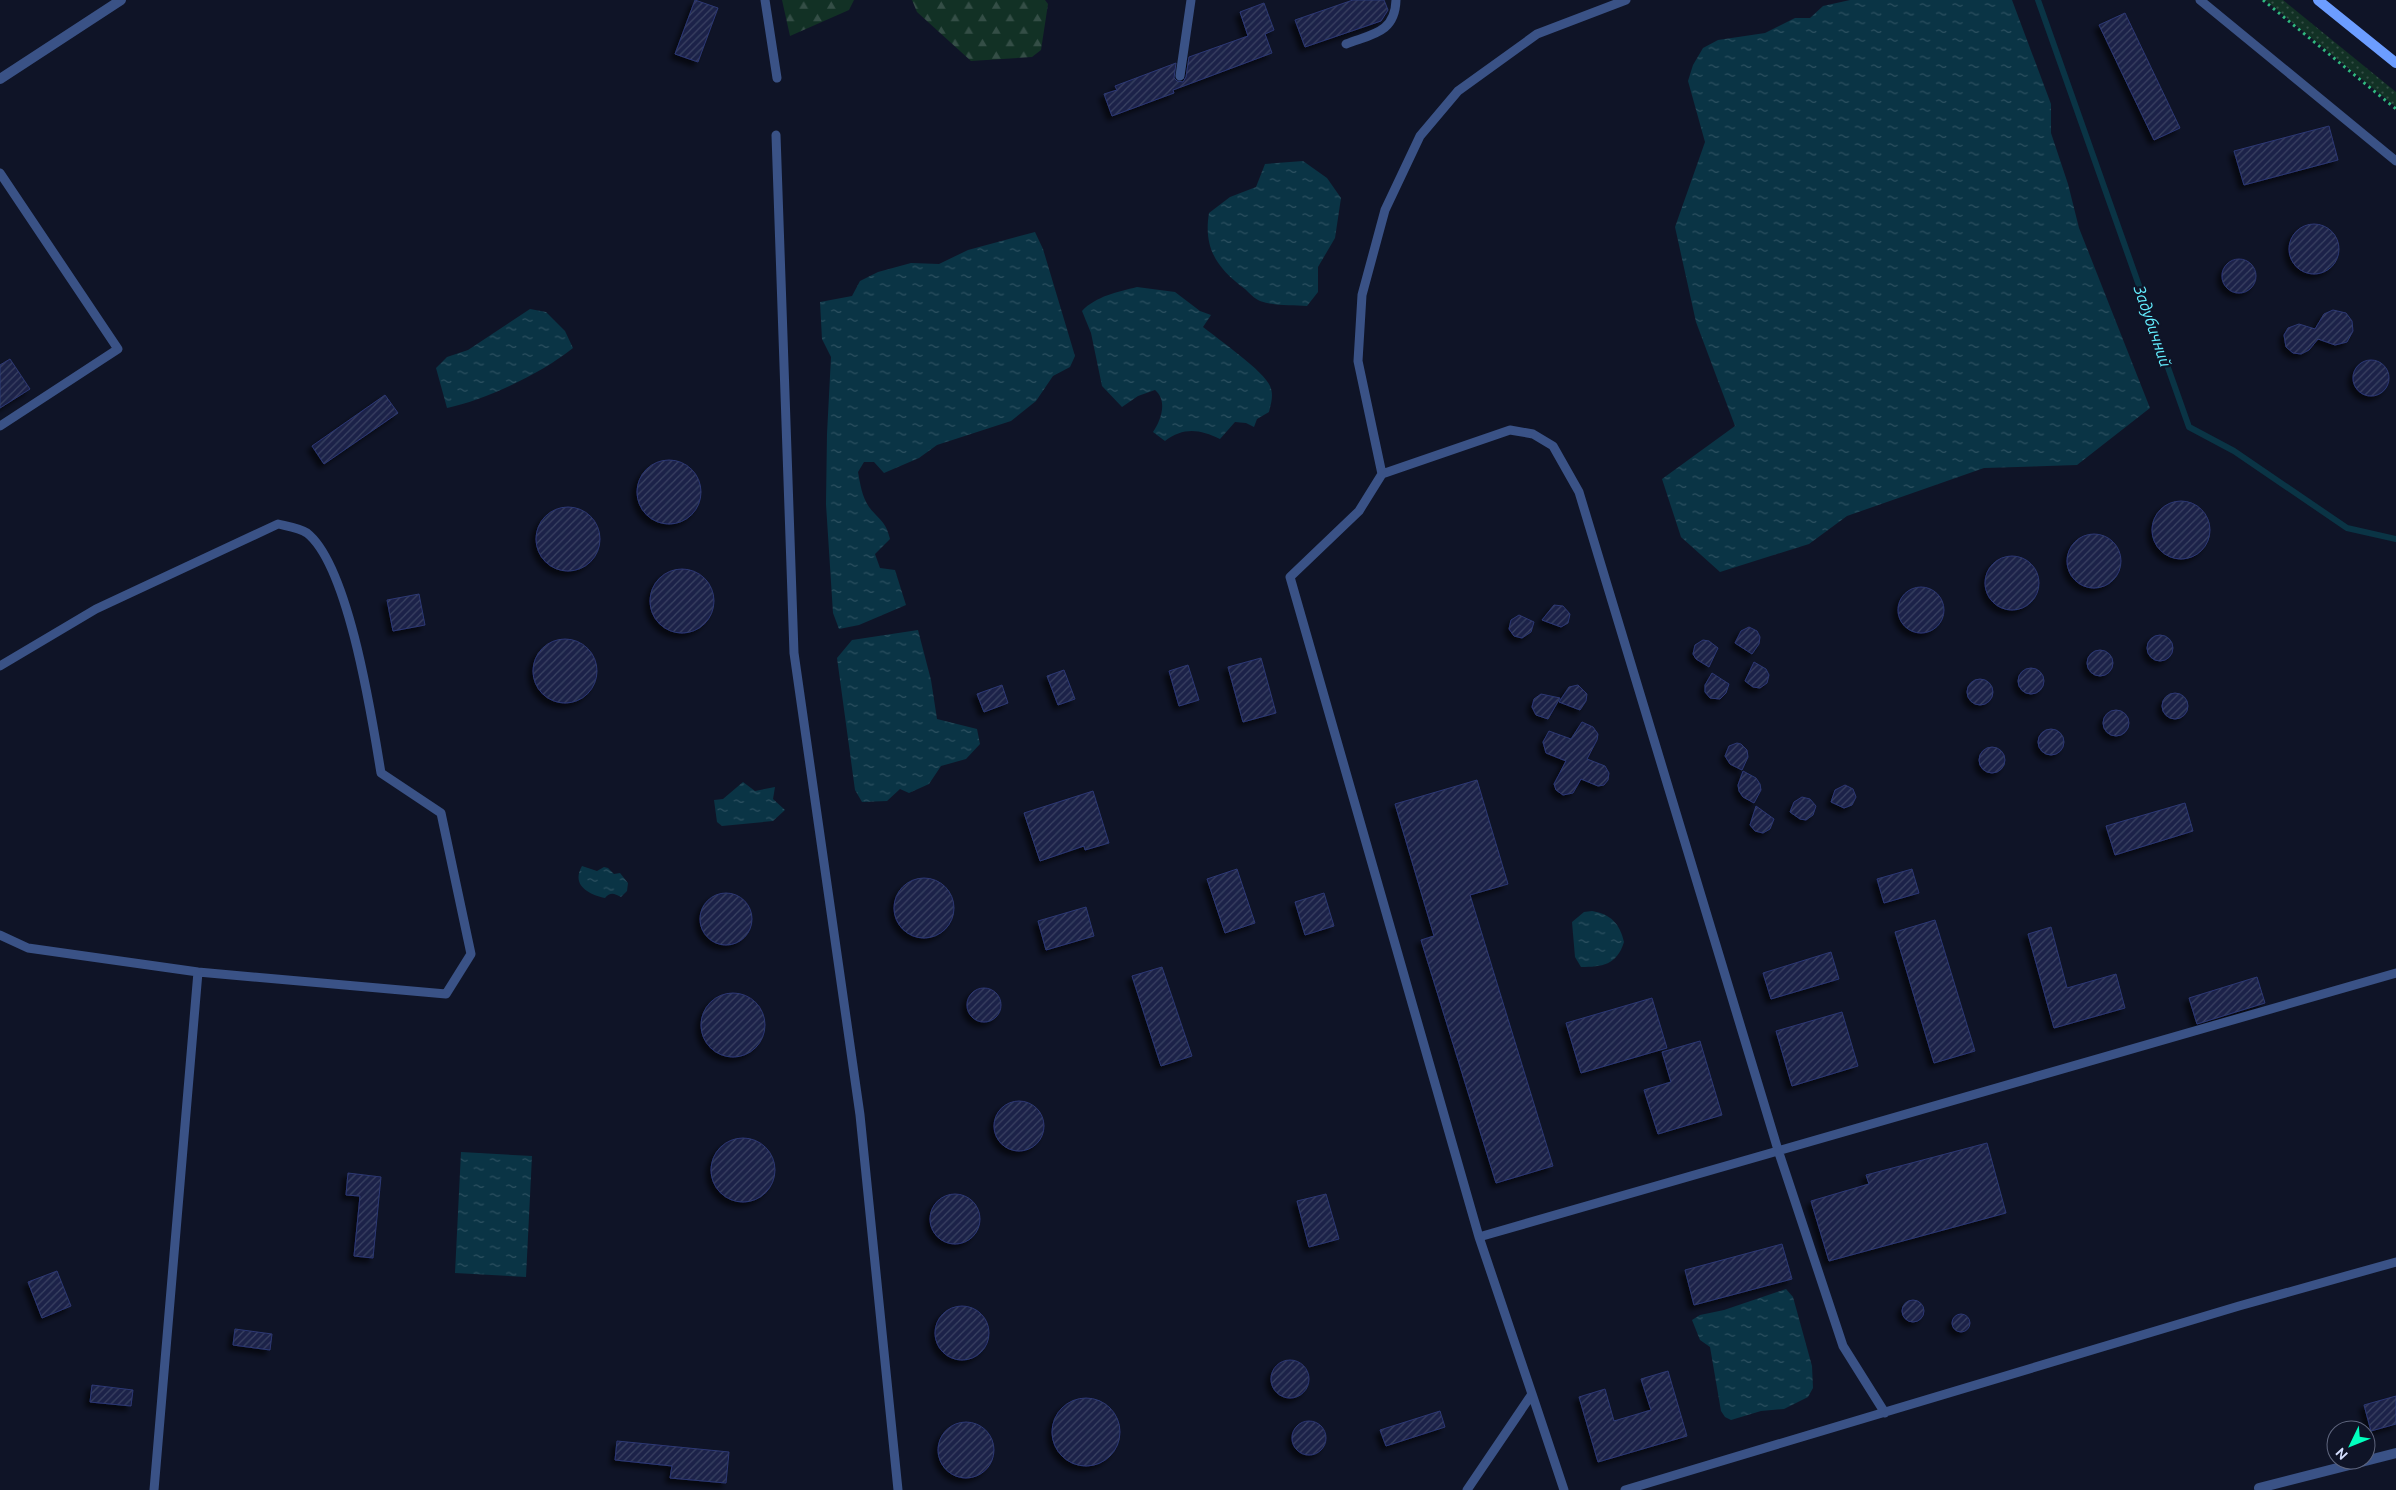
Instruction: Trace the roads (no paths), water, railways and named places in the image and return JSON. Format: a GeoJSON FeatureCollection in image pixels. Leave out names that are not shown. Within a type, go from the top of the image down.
{"type":"FeatureCollection","features":[{"type":"Feature","properties":{"kind":"main road"},"geometry":{"type":"LineString","coordinates":[[2318,0],[2394,59]]}},
{"type":"Feature","properties":{"kind":"street"},"geometry":{"type":"LineString","coordinates":[[0,79],[121,0]]}},
{"type":"Feature","properties":{"kind":"street"},"geometry":{"type":"LineString","coordinates":[[2258,1489],[2396,1453]]}},
{"type":"Feature","properties":{"kind":"lane"},"geometry":{"type":"LineString","coordinates":[[765,0],[777,78]]}},
{"type":"Feature","properties":{"kind":"lane"},"geometry":{"type":"LineString","coordinates":[[1180,76],[1191,0]]}},
{"type":"Feature","properties":{"kind":"lane"},"geometry":{"type":"LineString","coordinates":[[1346,44],[1383,30],[1391,23],[1396,11],[1396,0]]}},
{"type":"Feature","properties":{"kind":"lane"},"geometry":{"type":"LineString","coordinates":[[1382,474],[1358,362],[1362,295],[1386,210],[1420,136],[1458,91],[1537,34],[1626,0]]}},
{"type":"Feature","properties":{"kind":"lane"},"geometry":{"type":"LineString","coordinates":[[2200,0],[2396,161]]}},
{"type":"Feature","properties":{"kind":"lane"},"geometry":{"type":"LineString","coordinates":[[776,135],[794,654],[860,1114],[898,1490]]}},
{"type":"Feature","properties":{"kind":"lane"},"geometry":{"type":"LineString","coordinates":[[0,173],[118,349],[0,426]]}},
{"type":"Feature","properties":{"kind":"lane"},"geometry":{"type":"LineString","coordinates":[[1564,1490],[1479,1237],[1290,577],[1358,511],[1382,474],[1510,430],[1533,434],[1553,446],[1579,492],[1778,1150],[1843,1346],[1885,1413]]}},
{"type":"Feature","properties":{"kind":"lane"},"geometry":{"type":"LineString","coordinates":[[0,666],[96,609],[278,524],[306,532],[324,551],[340,592],[364,673],[381,774],[441,814],[471,954],[446,994],[198,972],[28,948],[0,935]]}},
{"type":"Feature","properties":{"kind":"lane"},"geometry":{"type":"LineString","coordinates":[[154,1490],[198,972]]}},
{"type":"Feature","properties":{"kind":"lane"},"geometry":{"type":"LineString","coordinates":[[1479,1237],[2396,973]]}},
{"type":"Feature","properties":{"kind":"lane"},"geometry":{"type":"LineString","coordinates":[[1625,1490],[2239,1306],[2396,1262]]}},
{"type":"Feature","properties":{"kind":"lane"},"geometry":{"type":"LineString","coordinates":[[1467,1490],[1532,1394]]}},
{"type":"Feature","properties":{"kind":"water"},"geometry":{"type":"Polygon","coordinates":[[[1850,0],[2012,0],[2051,104],[2051,133],[2068,184],[2079,228],[2150,408],[2077,465],[1984,468],[1847,516],[1809,544],[1720,572],[1681,537],[1662,479],[1735,426],[1696,322],[1675,227],[1705,142],[1688,81],[1693,65],[1703,48],[1718,40],[1765,33],[1795,18],[1810,18],[1823,6],[1850,0]]]}},
{"type":"Feature","properties":{"kind":"water"},"geometry":{"type":"Polygon","coordinates":[[[1303,161],[1327,178],[1341,198],[1335,238],[1318,267],[1318,292],[1307,306],[1265,303],[1256,299],[1220,266],[1208,237],[1209,213],[1230,197],[1256,187],[1265,164],[1303,161]]]}},
{"type":"Feature","properties":{"kind":"water"},"geometry":{"type":"Polygon","coordinates":[[[1035,232],[1043,249],[1075,356],[1070,367],[1053,376],[1036,401],[1011,421],[937,445],[919,458],[884,473],[874,462],[864,462],[858,472],[863,494],[869,507],[884,524],[890,539],[875,554],[880,568],[895,570],[906,605],[859,625],[839,629],[833,613],[826,504],[831,357],[822,339],[820,302],[852,296],[860,281],[878,272],[911,263],[939,264],[968,250],[1035,232]]]}},
{"type":"Feature","properties":{"kind":"water"},"geometry":{"type":"Polygon","coordinates":[[[1137,287],[1175,292],[1200,311],[1211,315],[1203,327],[1250,364],[1266,380],[1272,393],[1269,412],[1257,419],[1254,427],[1246,423],[1235,422],[1220,439],[1206,433],[1192,431],[1178,433],[1165,441],[1153,432],[1159,422],[1162,411],[1159,394],[1155,390],[1138,396],[1122,407],[1102,386],[1091,333],[1082,311],[1101,298],[1137,287]]]}},
{"type":"Feature","properties":{"kind":"water"},"geometry":{"type":"Polygon","coordinates":[[[530,309],[546,312],[565,331],[573,348],[530,376],[479,399],[447,408],[436,368],[447,357],[468,350],[530,309]]]}},
{"type":"Feature","properties":{"kind":"water"},"geometry":{"type":"Polygon","coordinates":[[[918,630],[931,680],[937,719],[977,729],[980,744],[966,759],[941,766],[929,784],[909,793],[900,789],[887,801],[862,802],[855,790],[837,658],[852,640],[918,630]]]}},
{"type":"Feature","properties":{"kind":"water"},"geometry":{"type":"Polygon","coordinates":[[[743,782],[755,791],[775,787],[773,799],[785,810],[773,821],[722,826],[717,822],[714,800],[723,799],[743,782]]]}},
{"type":"Feature","properties":{"kind":"water"},"geometry":{"type":"Polygon","coordinates":[[[582,866],[597,871],[604,867],[614,874],[620,873],[628,883],[627,891],[621,897],[612,894],[605,898],[587,891],[583,888],[579,878],[582,866]]]}},
{"type":"Feature","properties":{"kind":"water"},"geometry":{"type":"Polygon","coordinates":[[[1584,912],[1599,912],[1614,921],[1620,930],[1624,942],[1617,956],[1608,963],[1581,967],[1575,957],[1572,922],[1584,912]]]}},
{"type":"Feature","properties":{"kind":"water"},"geometry":{"type":"Polygon","coordinates":[[[461,1152],[532,1156],[526,1277],[455,1273],[461,1152]]]}},
{"type":"Feature","properties":{"kind":"water"},"geometry":{"type":"Polygon","coordinates":[[[1786,1289],[1793,1297],[1812,1366],[1813,1388],[1808,1397],[1784,1409],[1761,1411],[1731,1420],[1725,1417],[1721,1411],[1710,1347],[1700,1340],[1692,1320],[1700,1315],[1724,1310],[1786,1289]]]}},
{"type":"Feature","properties":{"kind":"waterway","name":"Задубичний"},"geometry":{"type":"LineString","coordinates":[[2038,0],[2189,427],[2234,451],[2347,528],[2396,539]]}}]}
